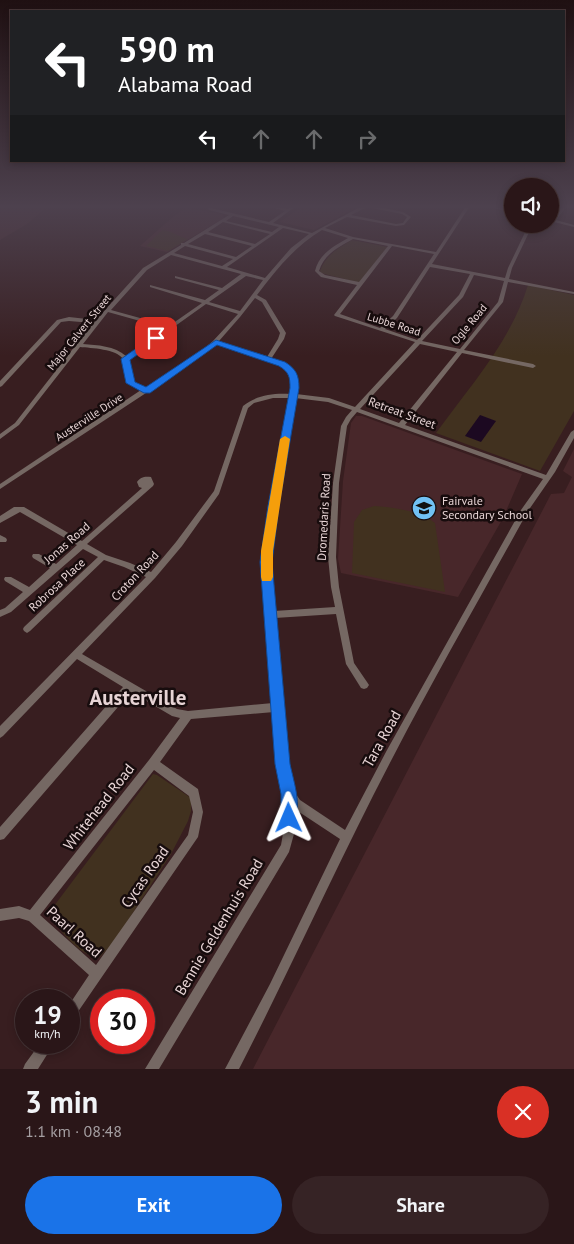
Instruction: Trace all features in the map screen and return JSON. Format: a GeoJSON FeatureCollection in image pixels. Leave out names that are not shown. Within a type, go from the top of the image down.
{"type":"FeatureCollection","features":[{"type":"Feature","properties":{"kind":"street","name":"Major Calvert Street"},"geometry":{"type":"LineString","coordinates":[[0,437],[17,424],[97,322],[147,267],[164,256]]}},
{"type":"Feature","properties":{"kind":"street"},"geometry":{"type":"LineString","coordinates":[[179,256],[267,280]]}},
{"type":"Feature","properties":{"kind":"street"},"geometry":{"type":"LineString","coordinates":[[228,256],[236,258]]}},
{"type":"Feature","properties":{"kind":"street"},"geometry":{"type":"LineString","coordinates":[[223,268],[239,256]]}},
{"type":"Feature","properties":{"kind":"street","name":"Austerville Drive"},"geometry":{"type":"LineString","coordinates":[[0,487],[147,391],[216,342],[287,256]]}},
{"type":"Feature","properties":{"kind":"street"},"geometry":{"type":"LineString","coordinates":[[325,256],[317,267],[317,271],[323,276],[360,284]]}},
{"type":"Feature","properties":{"kind":"street","name":"Lubbe Road"},"geometry":{"type":"LineString","coordinates":[[382,256],[337,315],[418,342],[533,366]]}},
{"type":"Feature","properties":{"kind":"street"},"geometry":{"type":"LineString","coordinates":[[381,330],[395,317],[434,256]]}},
{"type":"Feature","properties":{"kind":"street","name":"Ogle Road"},"geometry":{"type":"LineString","coordinates":[[401,425],[459,350],[498,306],[515,256]]}},
{"type":"Feature","properties":{"kind":"street"},"geometry":{"type":"LineString","coordinates":[[429,265],[574,293]]}},
{"type":"Feature","properties":{"kind":"street"},"geometry":{"type":"LineString","coordinates":[[126,359],[245,274]]}},
{"type":"Feature","properties":{"kind":"street","name":"Dromedaris Road"},"geometry":{"type":"LineString","coordinates":[[364,685],[351,667],[339,610],[332,549],[336,483],[344,426],[348,418],[461,296],[472,274]]}},
{"type":"Feature","properties":{"kind":"street"},"geometry":{"type":"LineString","coordinates":[[177,277],[223,290]]}},
{"type":"Feature","properties":{"kind":"street"},"geometry":{"type":"LineString","coordinates":[[152,286],[241,313]]}},
{"type":"Feature","properties":{"kind":"street"},"geometry":{"type":"LineString","coordinates":[[216,342],[268,359],[283,333],[264,300],[254,295]]}},
{"type":"Feature","properties":{"kind":"street"},"geometry":{"type":"LineString","coordinates":[[109,310],[170,328]]}},
{"type":"Feature","properties":{"kind":"street"},"geometry":{"type":"LineString","coordinates":[[0,385],[59,321],[69,319],[97,322]]}},
{"type":"Feature","properties":{"kind":"street"},"geometry":{"type":"LineString","coordinates":[[80,345],[108,349],[121,355],[126,359],[131,383],[147,391]]}},
{"type":"Feature","properties":{"kind":"street","name":"Bennie Geldenhuis Road"},"geometry":{"type":"LineString","coordinates":[[152,1069],[285,848],[290,832],[289,794],[284,778],[266,577],[267,551],[295,381],[292,372],[287,366],[268,359]]}},
{"type":"Feature","properties":{"kind":"street","name":"Retreat Street"},"geometry":{"type":"LineString","coordinates":[[245,407],[259,399],[293,396],[329,400],[548,478]]}},
{"type":"Feature","properties":{"kind":"street","name":"Croton Road"},"geometry":{"type":"LineString","coordinates":[[0,733],[152,576],[179,544],[217,492],[245,407]]}},
{"type":"Feature","properties":{"kind":"street","name":"Tara Road"},"geometry":{"type":"LineString","coordinates":[[232,1069],[390,753],[525,510],[548,478],[574,432]]}},
{"type":"Feature","properties":{"kind":"street","name":"Jonas Road"},"geometry":{"type":"LineString","coordinates":[[1,614],[56,568],[146,486]]}},
{"type":"Feature","properties":{"kind":"street"},"geometry":{"type":"LineString","coordinates":[[0,520],[19,508],[103,558],[127,565],[152,576]]}},
{"type":"Feature","properties":{"kind":"street"},"geometry":{"type":"LineString","coordinates":[[36,556],[56,568]]}},
{"type":"Feature","properties":{"kind":"street","name":"Robrosa Place"},"geometry":{"type":"LineString","coordinates":[[27,628],[103,558]]}},
{"type":"Feature","properties":{"kind":"street"},"geometry":{"type":"LineString","coordinates":[[8,579],[29,591]]}},
{"type":"Feature","properties":{"kind":"street"},"geometry":{"type":"LineString","coordinates":[[270,615],[339,610]]}},
{"type":"Feature","properties":{"kind":"street"},"geometry":{"type":"LineString","coordinates":[[77,655],[166,709],[188,715],[278,707]]}},
{"type":"Feature","properties":{"kind":"street"},"geometry":{"type":"LineString","coordinates":[[0,835],[130,686]]}},
{"type":"Feature","properties":{"kind":"street","name":"Whitehead Road"},"geometry":{"type":"LineString","coordinates":[[32,916],[153,763],[188,715]]}},
{"type":"Feature","properties":{"kind":"street","name":"Cycas Road"},"geometry":{"type":"LineString","coordinates":[[80,999],[188,845],[197,823],[197,802],[194,793],[153,763]]}},
{"type":"Feature","properties":{"kind":"street"},"geometry":{"type":"LineString","coordinates":[[289,794],[303,809],[347,837]]}},
{"type":"Feature","properties":{"kind":"street","name":"Paarl Road"},"geometry":{"type":"LineString","coordinates":[[0,915],[19,912],[32,916],[98,974]]}},
{"type":"Feature","properties":{"kind":"street"},"geometry":{"type":"LineString","coordinates":[[30,1069],[41,1054]]}},
{"type":"Feature","properties":{"kind":"shaded area"},"geometry":{"type":"Polygon","coordinates":[[[329,256],[381,256],[360,283],[321,273],[320,271],[329,256]]]}},
{"type":"Feature","properties":{"kind":"shaded area"},"geometry":{"type":"Polygon","coordinates":[[[528,285],[574,295],[574,411],[540,471],[436,433],[476,380],[500,344],[521,306],[528,285]]]}},
{"type":"Feature","properties":{"kind":"shaded area"},"geometry":{"type":"Polygon","coordinates":[[[480,415],[496,421],[481,442],[465,436],[480,415]]]}},
{"type":"Feature","properties":{"kind":"shaded area","name":"Fairvale Secondary School"},"geometry":{"type":"Polygon","coordinates":[[[356,416],[362,416],[522,474],[503,518],[458,597],[341,573],[338,559],[343,481],[351,423],[356,416]]]}},
{"type":"Feature","properties":{"kind":"shaded area"},"geometry":{"type":"Polygon","coordinates":[[[574,449],[574,1069],[253,1069],[551,494],[564,493],[572,477],[563,471],[574,449]]]}},
{"type":"Feature","properties":{"kind":"shaded area"},"geometry":{"type":"Polygon","coordinates":[[[374,506],[422,515],[435,523],[445,592],[352,573],[354,522],[362,510],[374,506]]]}},
{"type":"Feature","properties":{"kind":"shaded area"},"geometry":{"type":"Polygon","coordinates":[[[153,774],[191,798],[191,811],[188,821],[171,854],[114,942],[100,957],[93,957],[86,954],[64,935],[50,915],[51,910],[153,774]]]}},
{"type":"Feature","properties":{"kind":"slow traffic"},"geometry":{"type":"LineString","coordinates":[[267,577],[267,551],[285,439]]}},
{"type":"Feature","properties":{"kind":"place","name":"Fairvale Secondary School"},"geometry":{"type":"Point","coordinates":[424,508]}},
{"type":"Feature","properties":{"kind":"district","name":"Austerville"},"geometry":{"type":"Point","coordinates":[138,698]}},
{"type":"Feature","properties":{"kind":"route"},"geometry":{"type":"LineString","coordinates":[[156,338],[126,359],[129,380],[134,386],[147,391],[216,342],[287,366],[294,376],[294,388],[273,506],[266,562],[284,778],[289,794],[289,818]]}}]}
